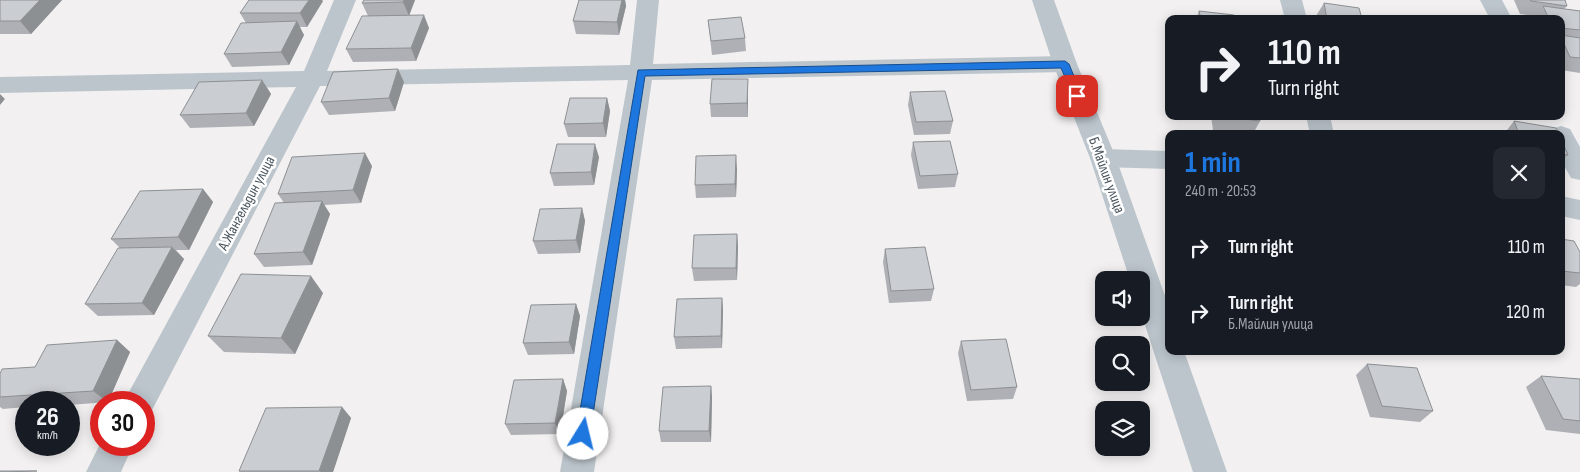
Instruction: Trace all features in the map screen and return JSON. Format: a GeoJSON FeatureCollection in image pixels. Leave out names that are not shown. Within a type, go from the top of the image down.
{"type":"FeatureCollection","features":[{"type":"Feature","properties":{"kind":"street","name":"А.Жангельдин улица"},"geometry":{"type":"LineString","coordinates":[[146,391],[312,80],[345,0]]}},
{"type":"Feature","properties":{"kind":"street"},"geometry":{"type":"LineString","coordinates":[[577,472],[641,73],[648,0]]}},
{"type":"Feature","properties":{"kind":"street","name":"Б.Майлин улица"},"geometry":{"type":"LineString","coordinates":[[1043,0],[1065,64],[1103,158],[1165,339]]}},
{"type":"Feature","properties":{"kind":"street"},"geometry":{"type":"LineString","coordinates":[[1292,0],[1295,15]]}},
{"type":"Feature","properties":{"kind":"street"},"geometry":{"type":"LineString","coordinates":[[1491,0],[1499,15]]}},
{"type":"Feature","properties":{"kind":"street"},"geometry":{"type":"LineString","coordinates":[[0,84],[312,80],[1065,64]]}},
{"type":"Feature","properties":{"kind":"street"},"geometry":{"type":"LineString","coordinates":[[1565,142],[1580,171]]}},
{"type":"Feature","properties":{"kind":"street"},"geometry":{"type":"LineString","coordinates":[[1103,158],[1165,160]]}},
{"type":"Feature","properties":{"kind":"street"},"geometry":{"type":"LineString","coordinates":[[1565,207],[1580,210]]}},
{"type":"Feature","properties":{"kind":"street","name":"Б.Майлин улица"},"geometry":{"type":"LineString","coordinates":[[1170,355],[1210,472]]}},
{"type":"Feature","properties":{"kind":"street"},"geometry":{"type":"LineString","coordinates":[[103,472],[111,456]]}},
{"type":"Feature","properties":{"kind":"building"},"geometry":{"type":"Polygon","coordinates":[[[0,0],[40,0],[20,21],[0,21],[0,0]]]}},
{"type":"Feature","properties":{"kind":"building"},"geometry":{"type":"Polygon","coordinates":[[[249,0],[309,0],[300,13],[240,13],[249,0]]]}},
{"type":"Feature","properties":{"kind":"building"},"geometry":{"type":"Polygon","coordinates":[[[364,0],[404,0],[403,2],[362,3],[364,0]]]}},
{"type":"Feature","properties":{"kind":"building"},"geometry":{"type":"Polygon","coordinates":[[[579,0],[622,0],[617,22],[573,21],[579,0]]]}},
{"type":"Feature","properties":{"kind":"building"},"geometry":{"type":"Polygon","coordinates":[[[1565,0],[1567,6],[1531,1],[1565,0]]]}},
{"type":"Feature","properties":{"kind":"building"},"geometry":{"type":"Polygon","coordinates":[[[1324,3],[1359,8],[1361,15],[1326,15],[1324,3]]]}},
{"type":"Feature","properties":{"kind":"building"},"geometry":{"type":"Polygon","coordinates":[[[1543,6],[1580,11],[1580,30],[1565,28],[1565,15],[1547,15],[1543,6]]]}},
{"type":"Feature","properties":{"kind":"building"},"geometry":{"type":"Polygon","coordinates":[[[1199,11],[1234,15],[1200,15],[1199,11]]]}},
{"type":"Feature","properties":{"kind":"building"},"geometry":{"type":"Polygon","coordinates":[[[424,15],[411,48],[346,49],[362,16],[424,15]]]}},
{"type":"Feature","properties":{"kind":"building"},"geometry":{"type":"Polygon","coordinates":[[[741,17],[745,38],[711,41],[708,20],[741,17]]]}},
{"type":"Feature","properties":{"kind":"building"},"geometry":{"type":"Polygon","coordinates":[[[297,21],[281,52],[224,54],[241,23],[297,21]]]}},
{"type":"Feature","properties":{"kind":"building"},"geometry":{"type":"Polygon","coordinates":[[[1565,36],[1580,38],[1580,58],[1570,57],[1565,46],[1565,36]]]}},
{"type":"Feature","properties":{"kind":"building"},"geometry":{"type":"Polygon","coordinates":[[[398,69],[389,98],[321,102],[333,72],[398,69]]]}},
{"type":"Feature","properties":{"kind":"building"},"geometry":{"type":"Polygon","coordinates":[[[712,79],[748,79],[747,103],[710,104],[712,79]]]}},
{"type":"Feature","properties":{"kind":"building"},"geometry":{"type":"Polygon","coordinates":[[[262,80],[246,113],[180,115],[199,82],[262,80]]]}},
{"type":"Feature","properties":{"kind":"building"},"geometry":{"type":"Polygon","coordinates":[[[945,91],[953,121],[916,122],[910,92],[945,91]]]}},
{"type":"Feature","properties":{"kind":"building"},"geometry":{"type":"Polygon","coordinates":[[[570,98],[607,98],[603,123],[564,124],[570,98]]]}},
{"type":"Feature","properties":{"kind":"building"},"geometry":{"type":"Polygon","coordinates":[[[1514,121],[1556,128],[1557,130],[1517,130],[1514,121]]]}},
{"type":"Feature","properties":{"kind":"building"},"geometry":{"type":"Polygon","coordinates":[[[950,141],[958,174],[920,176],[913,142],[950,141]]]}},
{"type":"Feature","properties":{"kind":"building"},"geometry":{"type":"Polygon","coordinates":[[[557,144],[595,144],[591,172],[550,173],[557,144]]]}},
{"type":"Feature","properties":{"kind":"building"},"geometry":{"type":"Polygon","coordinates":[[[365,153],[353,190],[278,194],[292,157],[365,153]]]}},
{"type":"Feature","properties":{"kind":"building"},"geometry":{"type":"Polygon","coordinates":[[[736,155],[735,184],[695,185],[696,156],[736,155]]]}},
{"type":"Feature","properties":{"kind":"building"},"geometry":{"type":"Polygon","coordinates":[[[203,189],[178,237],[111,239],[140,191],[203,189]]]}},
{"type":"Feature","properties":{"kind":"building"},"geometry":{"type":"Polygon","coordinates":[[[322,201],[303,252],[254,254],[275,203],[322,201]]]}},
{"type":"Feature","properties":{"kind":"building"},"geometry":{"type":"Polygon","coordinates":[[[582,208],[576,240],[533,241],[540,209],[582,208]]]}},
{"type":"Feature","properties":{"kind":"building"},"geometry":{"type":"Polygon","coordinates":[[[737,234],[736,268],[692,268],[694,235],[737,234]]]}},
{"type":"Feature","properties":{"kind":"building"},"geometry":{"type":"Polygon","coordinates":[[[1565,240],[1574,241],[1580,252],[1580,273],[1565,271],[1565,240]]]}},
{"type":"Feature","properties":{"kind":"building"},"geometry":{"type":"Polygon","coordinates":[[[172,247],[142,303],[85,304],[118,248],[172,247]]]}},
{"type":"Feature","properties":{"kind":"building"},"geometry":{"type":"Polygon","coordinates":[[[925,247],[934,289],[891,291],[885,249],[925,247]]]}},
{"type":"Feature","properties":{"kind":"building"},"geometry":{"type":"Polygon","coordinates":[[[241,274],[311,276],[281,338],[208,336],[241,274]]]}},
{"type":"Feature","properties":{"kind":"building"},"geometry":{"type":"Polygon","coordinates":[[[722,298],[721,336],[674,337],[677,299],[722,298]]]}},
{"type":"Feature","properties":{"kind":"building"},"geometry":{"type":"Polygon","coordinates":[[[576,304],[569,342],[523,343],[531,305],[576,304]]]}},
{"type":"Feature","properties":{"kind":"building"},"geometry":{"type":"Polygon","coordinates":[[[1006,339],[1017,387],[971,390],[961,341],[1006,339]]]}},
{"type":"Feature","properties":{"kind":"building"},"geometry":{"type":"Polygon","coordinates":[[[117,340],[93,391],[15,391],[15,396],[0,397],[0,374],[2,369],[35,367],[47,345],[117,340]]]}},
{"type":"Feature","properties":{"kind":"building"},"geometry":{"type":"Polygon","coordinates":[[[1367,364],[1417,368],[1433,411],[1382,406],[1367,364]]]}},
{"type":"Feature","properties":{"kind":"building"},"geometry":{"type":"Polygon","coordinates":[[[1541,376],[1580,379],[1580,421],[1563,419],[1541,376]]]}},
{"type":"Feature","properties":{"kind":"building"},"geometry":{"type":"Polygon","coordinates":[[[563,379],[555,423],[505,424],[514,380],[563,379]]]}},
{"type":"Feature","properties":{"kind":"building"},"geometry":{"type":"Polygon","coordinates":[[[711,386],[709,431],[659,431],[663,387],[711,386]]]}},
{"type":"Feature","properties":{"kind":"building"},"geometry":{"type":"Polygon","coordinates":[[[342,407],[319,471],[239,471],[266,408],[342,407]]]}},
{"type":"Feature","properties":{"kind":"building"},"geometry":{"type":"Polygon","coordinates":[[[0,471],[37,471],[0,472],[0,471]]]}},
{"type":"Feature","properties":{"kind":"route"},"geometry":{"type":"LineString","coordinates":[[583,434],[641,73],[1065,64],[1077,96]]}}]}
